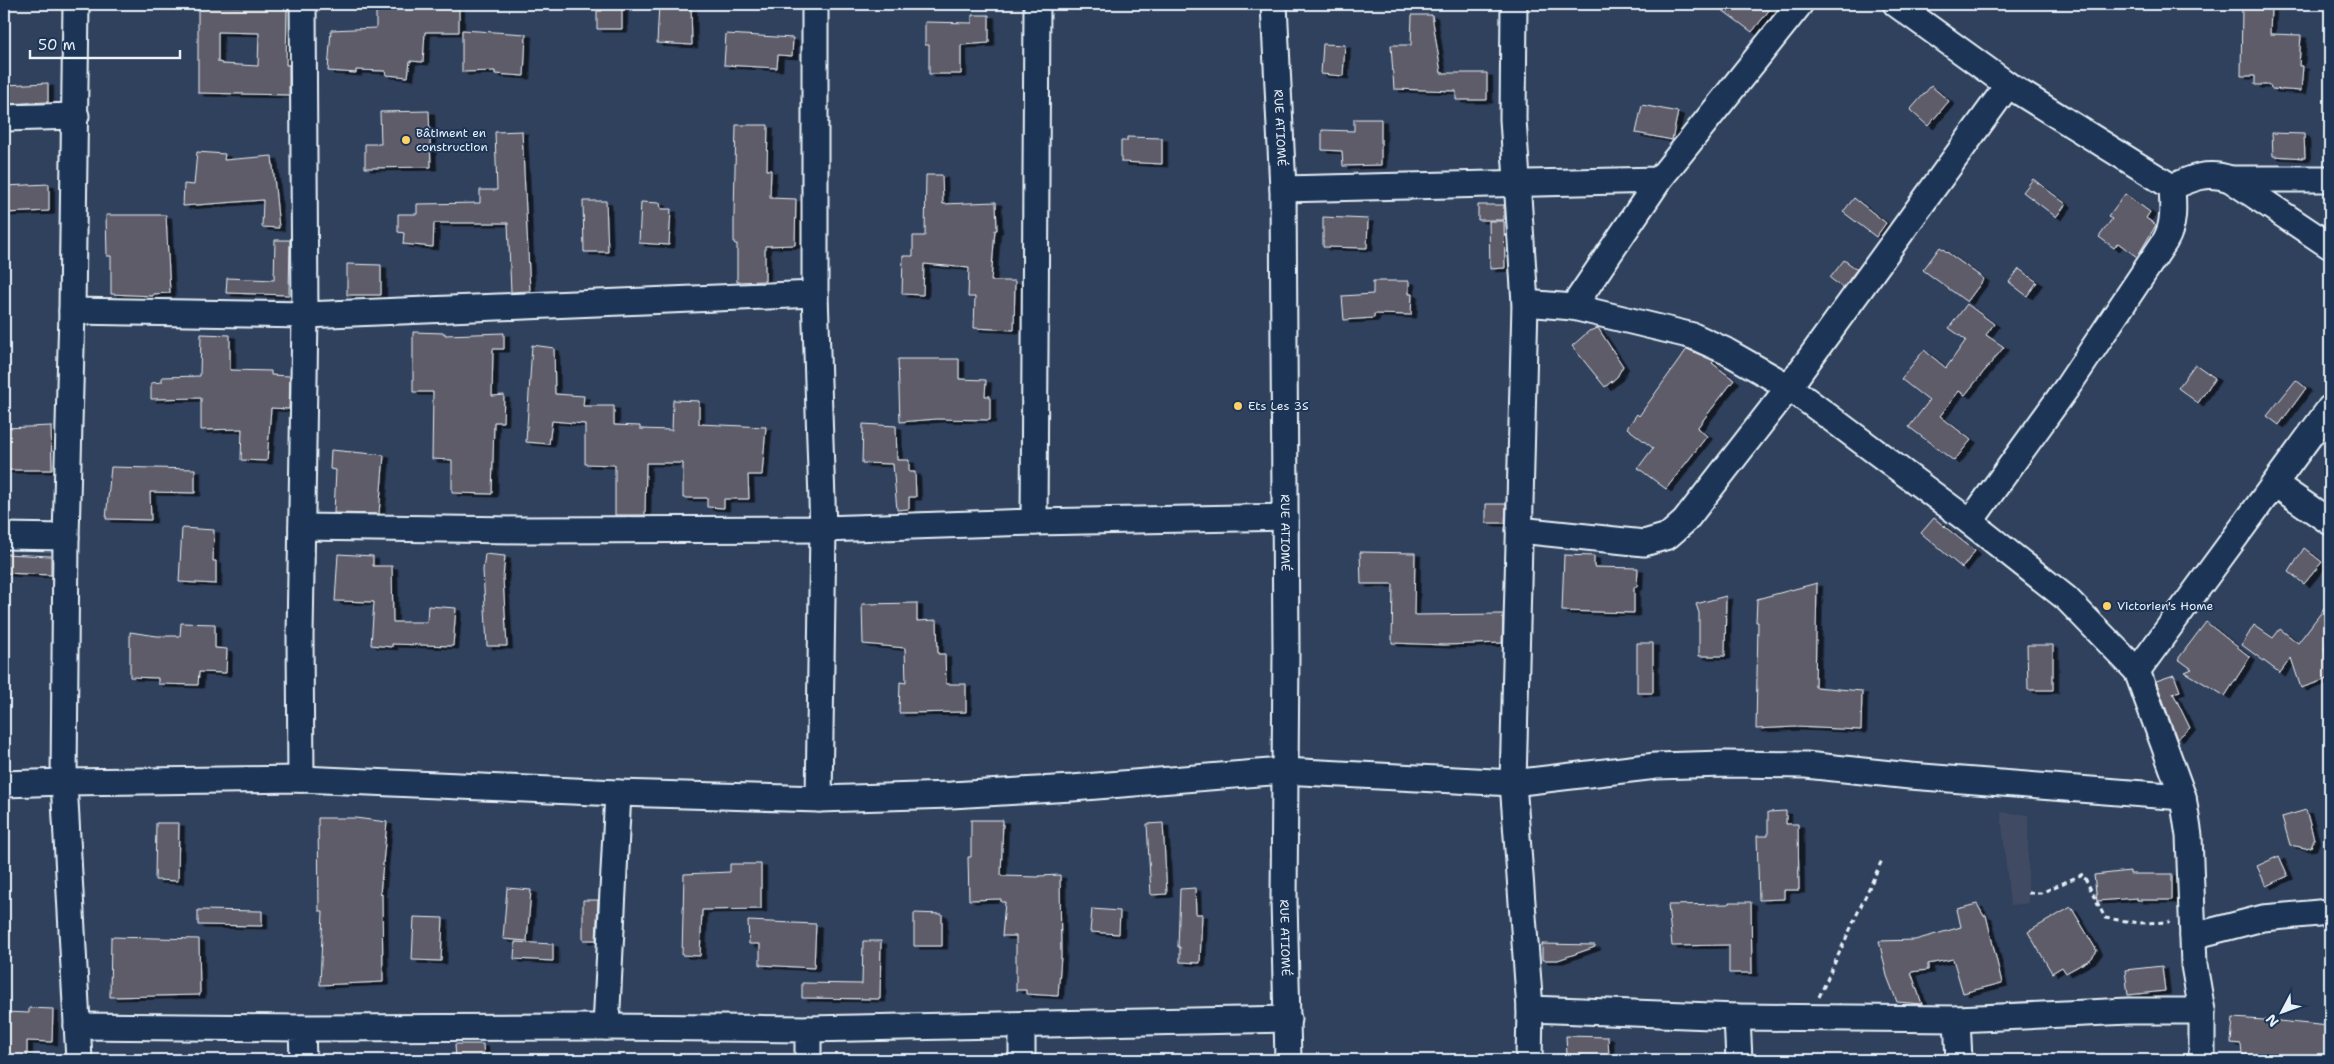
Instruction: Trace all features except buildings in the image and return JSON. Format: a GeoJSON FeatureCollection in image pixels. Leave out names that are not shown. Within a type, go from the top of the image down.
{"type":"FeatureCollection","features":[{"type":"Feature","properties":{"kind":"street"},"geometry":{"type":"LineString","coordinates":[[76,4],[76,116],[66,537],[64,782],[79,1060]]}},
{"type":"Feature","properties":{"kind":"street"},"geometry":{"type":"LineString","coordinates":[[301,779],[302,527],[306,315],[303,4]]}},
{"type":"Feature","properties":{"kind":"street"},"geometry":{"type":"LineString","coordinates":[[815,4],[815,294],[823,529],[819,799]]}},
{"type":"Feature","properties":{"kind":"street"},"geometry":{"type":"LineString","coordinates":[[1034,522],[1037,4]]}},
{"type":"Feature","properties":{"kind":"street","name":"RUE ATIOMÉ"},"geometry":{"type":"LineString","coordinates":[[1274,4],[1283,189],[1286,652],[1284,901],[1288,1060]]}},
{"type":"Feature","properties":{"kind":"street"},"geometry":{"type":"LineString","coordinates":[[1514,4],[1513,119],[1525,303],[1513,783],[1530,1009],[1529,1060]]}},
{"type":"Feature","properties":{"kind":"street"},"geometry":{"type":"LineString","coordinates":[[1573,307],[1659,180],[1800,4]]}},
{"type":"Feature","properties":{"kind":"street"},"geometry":{"type":"LineString","coordinates":[[1896,4],[2008,85],[2172,187]]}},
{"type":"Feature","properties":{"kind":"street"},"geometry":{"type":"LineString","coordinates":[[1519,530],[1644,543],[1668,536],[1685,521],[1788,387],[2008,85]]}},
{"type":"Feature","properties":{"kind":"street"},"geometry":{"type":"LineString","coordinates":[[4,118],[76,116]]}},
{"type":"Feature","properties":{"kind":"street"},"geometry":{"type":"LineString","coordinates":[[2172,187],[2194,177],[2211,175],[2230,179],[2330,179]]}},
{"type":"Feature","properties":{"kind":"street"},"geometry":{"type":"LineString","coordinates":[[2230,179],[2330,246]]}},
{"type":"Feature","properties":{"kind":"street"},"geometry":{"type":"LineString","coordinates":[[1283,189],[1659,180]]}},
{"type":"Feature","properties":{"kind":"street"},"geometry":{"type":"LineString","coordinates":[[1970,522],[2068,386],[2166,241],[2171,232],[2172,187]]}},
{"type":"Feature","properties":{"kind":"street"},"geometry":{"type":"LineString","coordinates":[[72,311],[306,315],[815,294]]}},
{"type":"Feature","properties":{"kind":"street"},"geometry":{"type":"LineString","coordinates":[[1525,303],[1573,307],[1694,336],[1726,351],[1788,387],[1970,522],[2066,598],[2137,671],[2183,797],[2189,836],[2194,965],[2202,1011],[2202,1060]]}},
{"type":"Feature","properties":{"kind":"street"},"geometry":{"type":"LineString","coordinates":[[2137,671],[2330,408]]}},
{"type":"Feature","properties":{"kind":"street"},"geometry":{"type":"LineString","coordinates":[[2276,484],[2330,522]]}},
{"type":"Feature","properties":{"kind":"street"},"geometry":{"type":"LineString","coordinates":[[302,527],[524,530],[823,529],[1034,522],[1285,517]]}},
{"type":"Feature","properties":{"kind":"street"},"geometry":{"type":"LineString","coordinates":[[4,536],[66,537]]}},
{"type":"Feature","properties":{"kind":"street"},"geometry":{"type":"LineString","coordinates":[[4,784],[301,779],[618,793],[819,799],[951,795],[1072,788],[1284,771],[1513,783],[1656,766],[1806,765],[1920,777],[2183,797]]}},
{"type":"Feature","properties":{"kind":"street"},"geometry":{"type":"LineString","coordinates":[[606,1027],[618,793]]}},
{"type":"Feature","properties":{"kind":"street"},"geometry":{"type":"LineString","coordinates":[[2193,936],[2263,918],[2330,912]]}},
{"type":"Feature","properties":{"kind":"street"},"geometry":{"type":"LineString","coordinates":[[1530,1009],[1737,1017],[1957,1019],[2120,1011],[2202,1011]]}},
{"type":"Feature","properties":{"kind":"street"},"geometry":{"type":"LineString","coordinates":[[1737,1017],[1739,1060]]}},
{"type":"Feature","properties":{"kind":"street"},"geometry":{"type":"LineString","coordinates":[[1957,1019],[1959,1060]]}},
{"type":"Feature","properties":{"kind":"street"},"geometry":{"type":"LineString","coordinates":[[77,1026],[302,1028],[606,1027],[808,1030],[1288,1020]]}},
{"type":"Feature","properties":{"kind":"street"},"geometry":{"type":"LineString","coordinates":[[1022,1027],[1022,1060]]}},
{"type":"Feature","properties":{"kind":"street"},"geometry":{"type":"LineString","coordinates":[[302,1028],[303,1060]]}},
{"type":"Feature","properties":{"kind":"street"},"geometry":{"type":"LineString","coordinates":[[808,1030],[808,1060]]}},
{"type":"Feature","properties":{"kind":"path"},"geometry":{"type":"LineString","coordinates":[[1810,1018],[1882,860]]}},
{"type":"Feature","properties":{"kind":"path"},"geometry":{"type":"LineString","coordinates":[[2028,894],[2042,893],[2083,874],[2105,918],[2140,922],[2172,922],[2176,934],[2193,936]]}},
{"type":"Feature","properties":{"kind":"shaded area"},"geometry":{"type":"Polygon","coordinates":[[[2001,812],[2028,815],[2028,903],[2010,905],[2001,812]]]}},
{"type":"Feature","properties":{"kind":"place","name":"Bâtiment en construction"},"geometry":{"type":"Point","coordinates":[406,140]}},
{"type":"Feature","properties":{"kind":"place","name":"Ets Les 3S"},"geometry":{"type":"Point","coordinates":[1238,406]}},
{"type":"Feature","properties":{"kind":"place","name":"Victorien's Home"},"geometry":{"type":"Point","coordinates":[2107,606]}}]}
